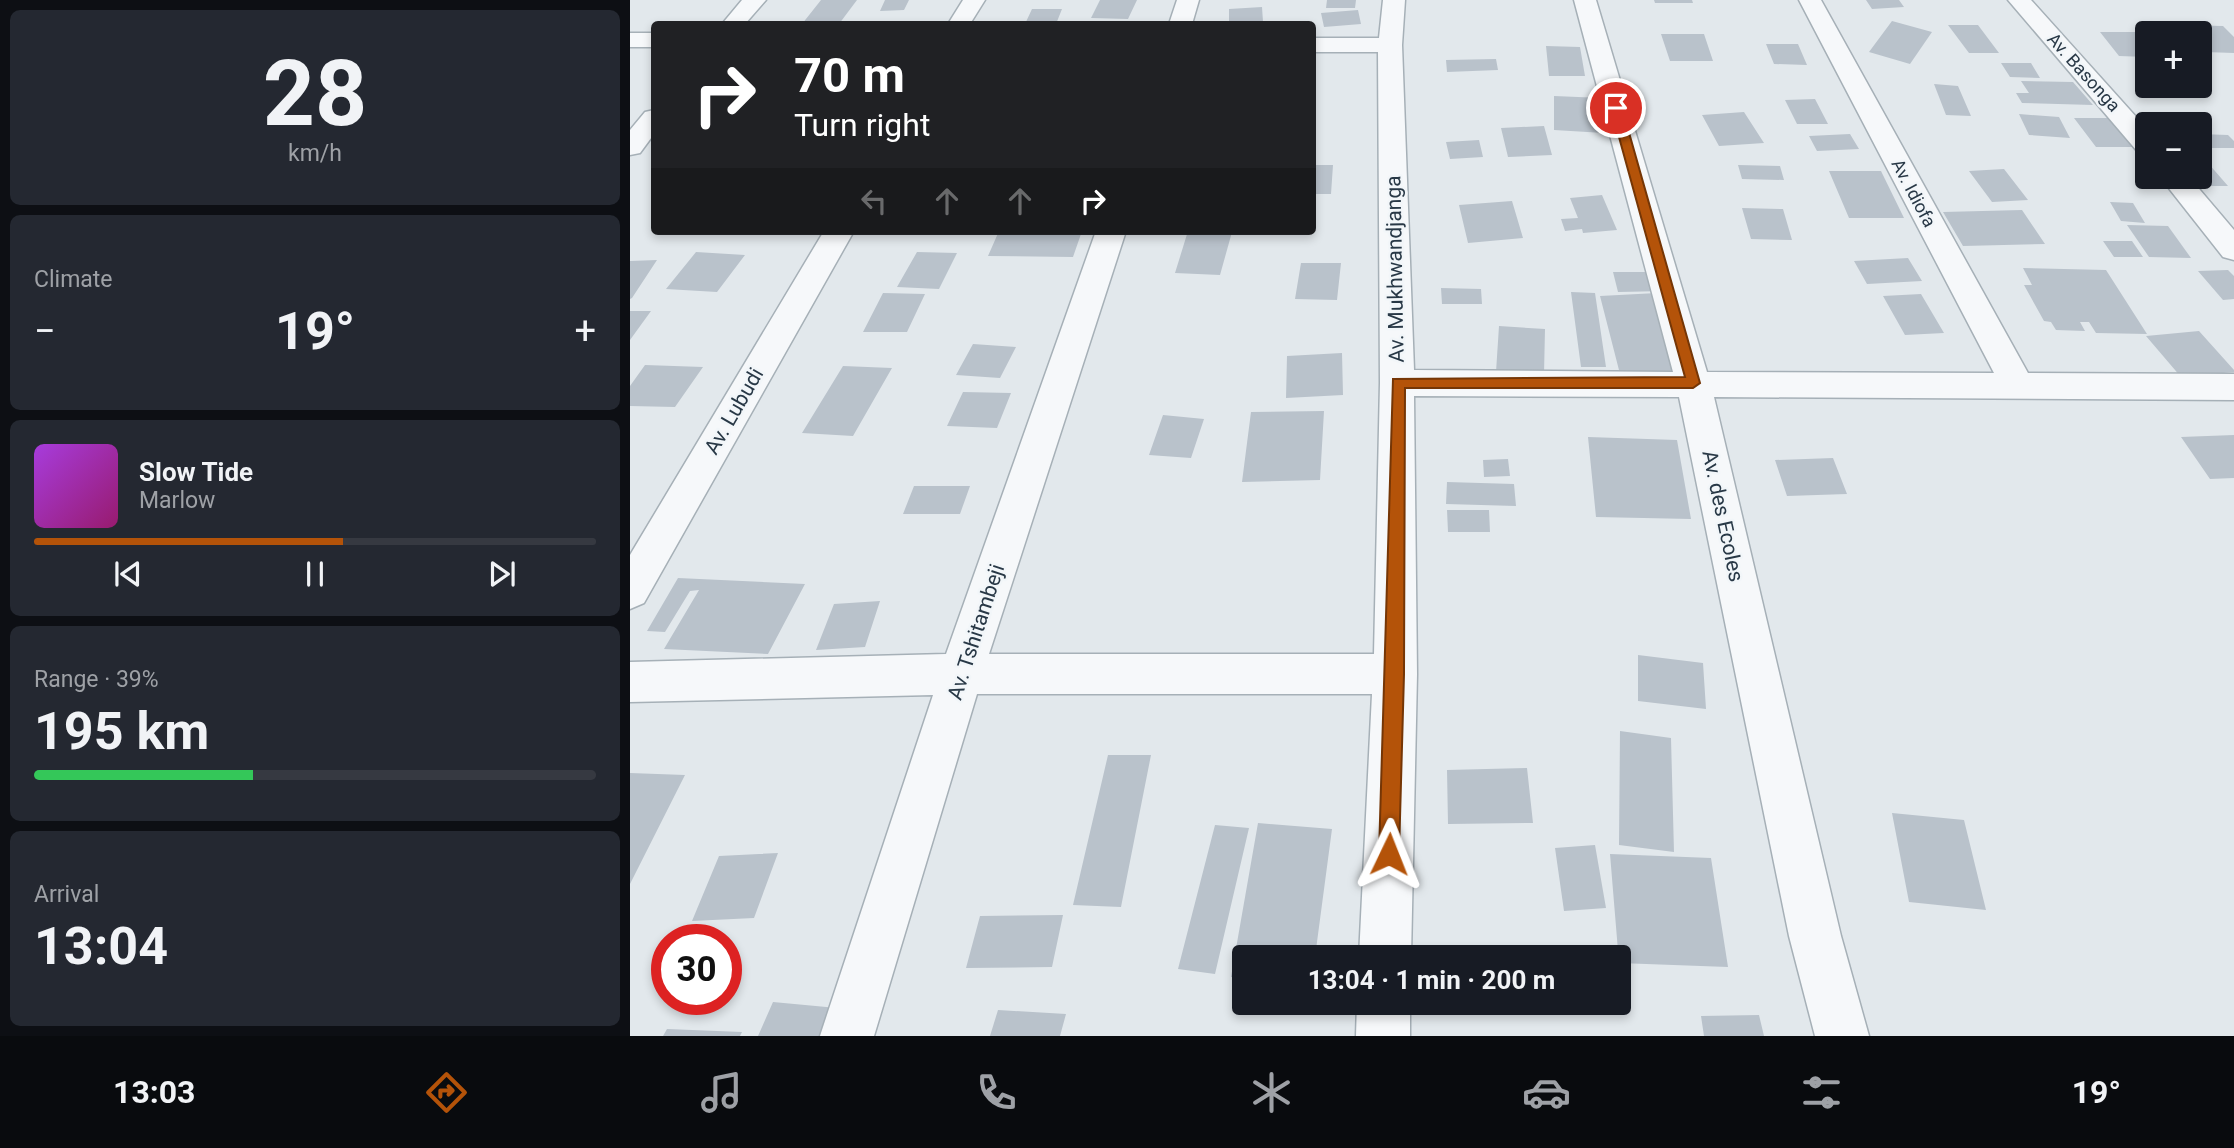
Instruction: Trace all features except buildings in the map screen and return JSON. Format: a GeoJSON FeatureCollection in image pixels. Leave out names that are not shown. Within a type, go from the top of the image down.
{"type":"FeatureCollection","features":[{"type":"Feature","properties":{"kind":"street"},"geometry":{"type":"LineString","coordinates":[[736,21],[755,0]]}},
{"type":"Feature","properties":{"kind":"street"},"geometry":{"type":"LineString","coordinates":[[961,21],[974,0]]}},
{"type":"Feature","properties":{"kind":"street"},"geometry":{"type":"LineString","coordinates":[[1182,21],[1188,0]]}},
{"type":"Feature","properties":{"kind":"street","name":"Av. Mukhwandjanga"},"geometry":{"type":"LineString","coordinates":[[1385,945],[1395,674],[1398,383],[1390,46],[1394,0]]}},
{"type":"Feature","properties":{"kind":"street","name":"Av. des Ecoles"},"geometry":{"type":"LineString","coordinates":[[1585,0],[1693,383],[1815,936],[1842,1036]]}},
{"type":"Feature","properties":{"kind":"street","name":"Av. Idiofa"},"geometry":{"type":"LineString","coordinates":[[1811,0],[2018,387]]}},
{"type":"Feature","properties":{"kind":"street","name":"Av. Basonga"},"geometry":{"type":"LineString","coordinates":[[2019,0],[2135,131]]}},
{"type":"Feature","properties":{"kind":"street"},"geometry":{"type":"LineString","coordinates":[[630,40],[651,40]]}},
{"type":"Feature","properties":{"kind":"street"},"geometry":{"type":"LineString","coordinates":[[1316,45],[1390,46]]}},
{"type":"Feature","properties":{"kind":"street"},"geometry":{"type":"LineString","coordinates":[[630,147],[651,122]]}},
{"type":"Feature","properties":{"kind":"street"},"geometry":{"type":"LineString","coordinates":[[2184,189],[2234,250]]}},
{"type":"Feature","properties":{"kind":"street","name":"Av. Lubudi"},"geometry":{"type":"LineString","coordinates":[[630,591],[837,235]]}},
{"type":"Feature","properties":{"kind":"street","name":"Av. Tshitambeji"},"geometry":{"type":"LineString","coordinates":[[847,1036],[961,674],[1110,235]]}},
{"type":"Feature","properties":{"kind":"street"},"geometry":{"type":"LineString","coordinates":[[1398,383],[2234,387]]}},
{"type":"Feature","properties":{"kind":"street"},"geometry":{"type":"LineString","coordinates":[[630,682],[961,674],[1395,674]]}},
{"type":"Feature","properties":{"kind":"street"},"geometry":{"type":"LineString","coordinates":[[1383,1036],[1384,1015]]}},
{"type":"Feature","properties":{"kind":"route"},"geometry":{"type":"LineString","coordinates":[[1389,854],[1395,674],[1398,383],[1693,383],[1616,108]]}}]}
